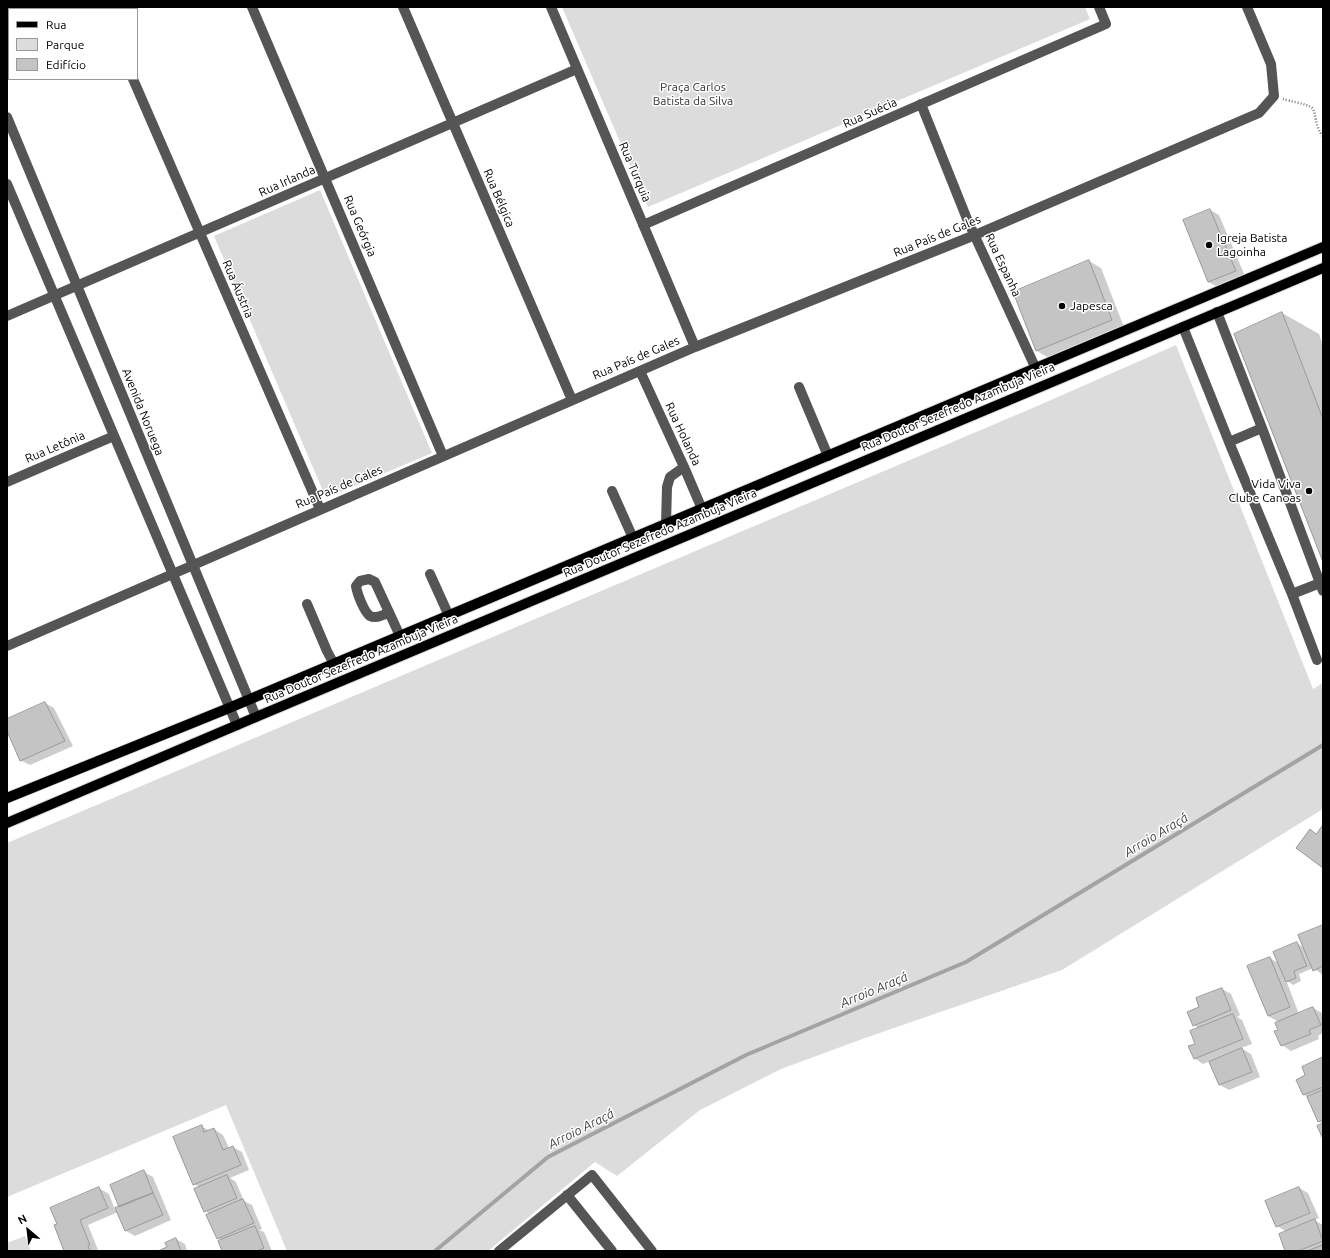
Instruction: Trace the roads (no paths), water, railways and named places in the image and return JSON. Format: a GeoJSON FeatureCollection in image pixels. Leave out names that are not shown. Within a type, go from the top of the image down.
{"type":"FeatureCollection","features":[{"type":"Feature","properties":{"kind":"main road","name":"Rua Doutor Sezefredo Azambuja Vieira"},"geometry":{"type":"LineString","coordinates":[[7,798],[230,708],[1323,247]]}},
{"type":"Feature","properties":{"kind":"main road","name":"Rua Doutor Sezefredo Azambuja Vieira"},"geometry":{"type":"LineString","coordinates":[[7,823],[1323,268]]}},
{"type":"Feature","properties":{"kind":"street","name":"Rua Geórgia"},"geometry":{"type":"LineString","coordinates":[[252,7],[444,456]]}},
{"type":"Feature","properties":{"kind":"street","name":"Rua Bélgica"},"geometry":{"type":"LineString","coordinates":[[403,7],[572,400]]}},
{"type":"Feature","properties":{"kind":"street","name":"Rua Turquia"},"geometry":{"type":"LineString","coordinates":[[551,7],[695,347]]}},
{"type":"Feature","properties":{"kind":"street","name":"Rua Suécia"},"geometry":{"type":"LineString","coordinates":[[643,225],[1106,24],[1099,7]]}},
{"type":"Feature","properties":{"kind":"street","name":"Rua País de Gales"},"geometry":{"type":"LineString","coordinates":[[7,646],[192,564],[695,347],[975,235],[1258,113],[1274,96],[1271,64],[1247,7]]}},
{"type":"Feature","properties":{"kind":"street","name":"Rua Irlanda"},"geometry":{"type":"LineString","coordinates":[[7,316],[577,69]]}},
{"type":"Feature","properties":{"kind":"street","name":"Rua Áustria"},"geometry":{"type":"LineString","coordinates":[[133,80],[320,509]]}},
{"type":"Feature","properties":{"kind":"street","name":"Rua Espanha"},"geometry":{"type":"LineString","coordinates":[[921,104],[975,235],[1036,369]]}},
{"type":"Feature","properties":{"kind":"street","name":"Avenida Noruega"},"geometry":{"type":"LineString","coordinates":[[7,117],[256,717]]}},
{"type":"Feature","properties":{"kind":"street"},"geometry":{"type":"LineString","coordinates":[[7,184],[237,725]]}},
{"type":"Feature","properties":{"kind":"street"},"geometry":{"type":"LineString","coordinates":[[1217,312],[1321,587],[1292,594]]}},
{"type":"Feature","properties":{"kind":"street"},"geometry":{"type":"LineString","coordinates":[[1183,327],[1292,594],[1317,660]]}},
{"type":"Feature","properties":{"kind":"street","name":"Rua Holanda"},"geometry":{"type":"LineString","coordinates":[[640,371],[702,509]]}},
{"type":"Feature","properties":{"kind":"street"},"geometry":{"type":"LineString","coordinates":[[799,387],[828,456]]}},
{"type":"Feature","properties":{"kind":"street"},"geometry":{"type":"LineString","coordinates":[[1229,442],[1262,428]]}},
{"type":"Feature","properties":{"kind":"street","name":"Rua Letônia"},"geometry":{"type":"LineString","coordinates":[[7,482],[114,436]]}},
{"type":"Feature","properties":{"kind":"street"},"geometry":{"type":"LineString","coordinates":[[666,524],[667,487],[670,477],[684,467]]}},
{"type":"Feature","properties":{"kind":"street"},"geometry":{"type":"LineString","coordinates":[[612,491],[633,538]]}},
{"type":"Feature","properties":{"kind":"street"},"geometry":{"type":"LineString","coordinates":[[430,574],[449,616]]}},
{"type":"Feature","properties":{"kind":"street"},"geometry":{"type":"LineString","coordinates":[[307,604],[334,664]]}},
{"type":"Feature","properties":{"kind":"street"},"geometry":{"type":"LineString","coordinates":[[389,612],[400,636]]}},
{"type":"Feature","properties":{"kind":"street"},"geometry":{"type":"LineString","coordinates":[[499,1251],[592,1175],[652,1251]]}},
{"type":"Feature","properties":{"kind":"street"},"geometry":{"type":"LineString","coordinates":[[567,1195],[612,1251]]}},
{"type":"Feature","properties":{"kind":"waterway","name":"Arroio Araçá"},"geometry":{"type":"LineString","coordinates":[[435,1251],[548,1157],[746,1055],[966,962],[1323,745]]}},
{"type":"Feature","properties":{"kind":"place","name":"Igreja Batista Lagoinha"},"geometry":{"type":"Point","coordinates":[1209,245]}},
{"type":"Feature","properties":{"kind":"place","name":"Japesca"},"geometry":{"type":"Point","coordinates":[1062,306]}},
{"type":"Feature","properties":{"kind":"place","name":"Vida Viva Clube Canoas"},"geometry":{"type":"Point","coordinates":[1309,491]}},
{"type":"Feature","properties":{"kind":"park label","name":"Praça Carlos Batista da Silva"},"geometry":{"type":"Point","coordinates":[693,94]}}]}
